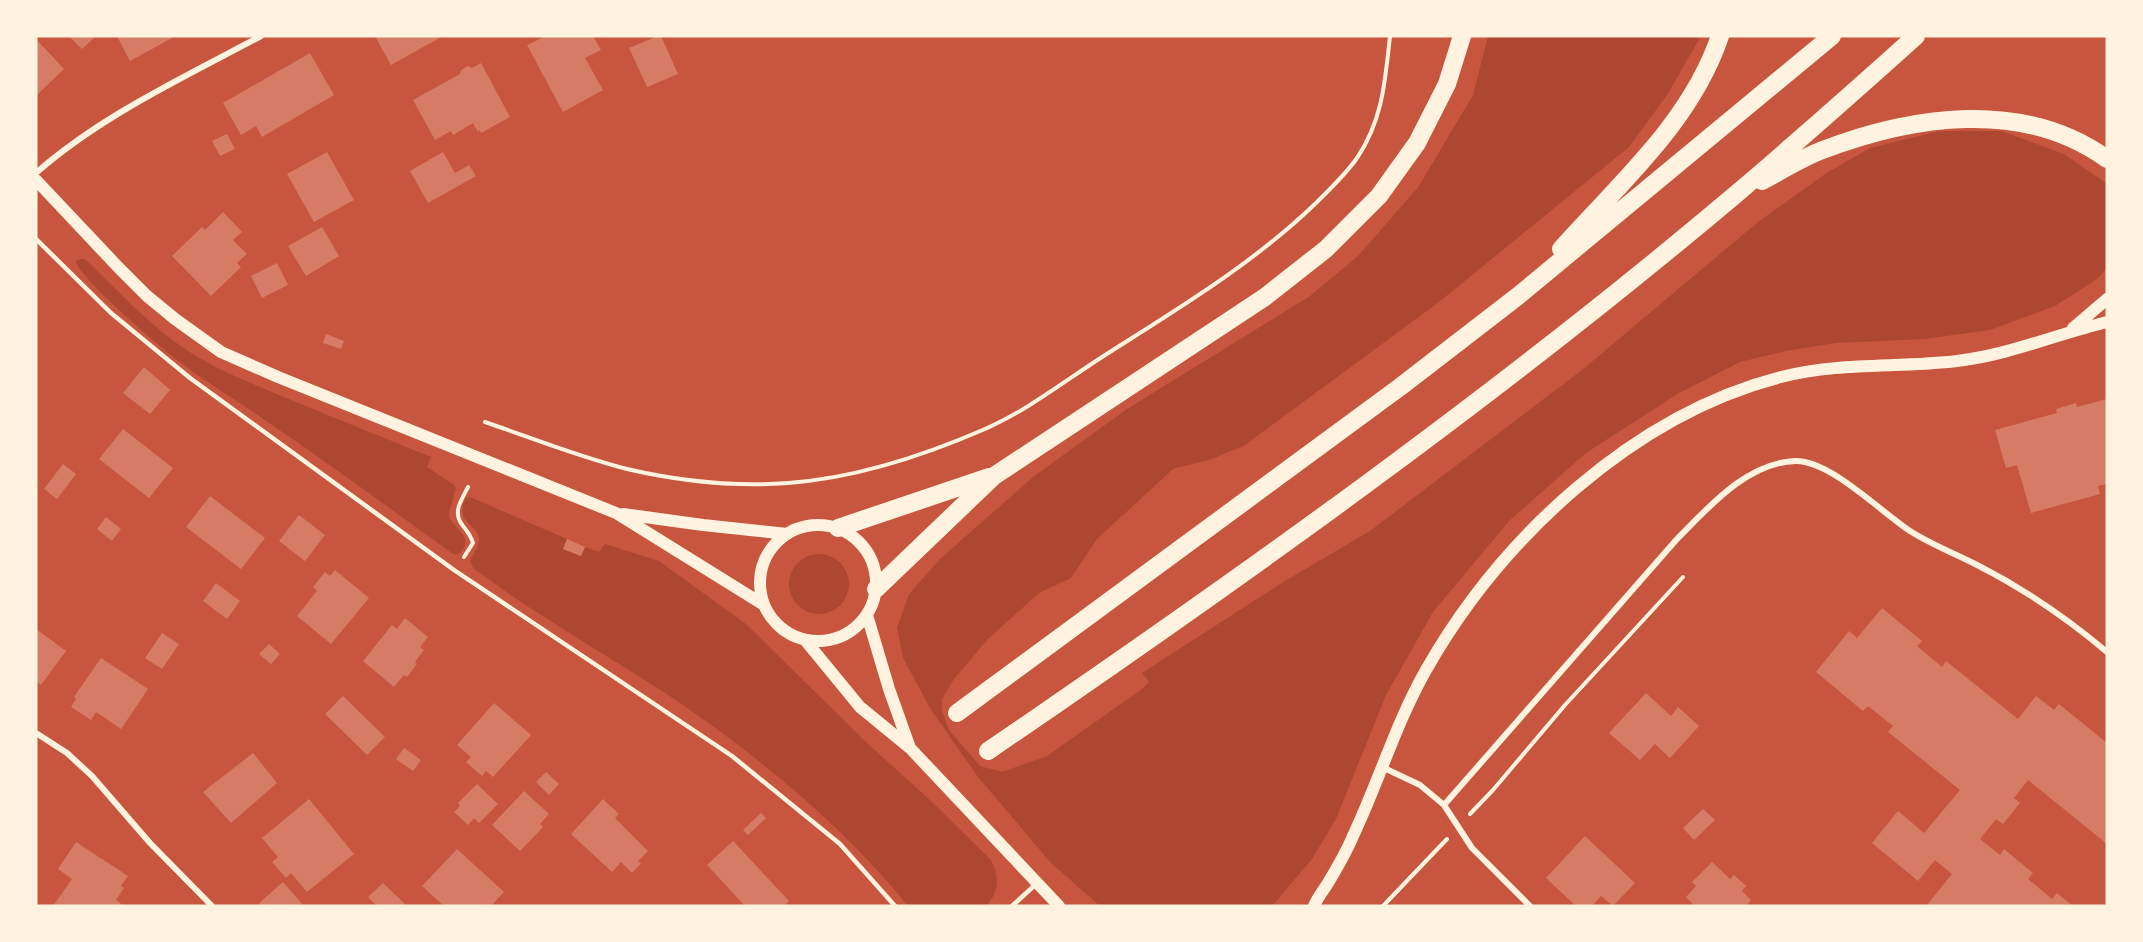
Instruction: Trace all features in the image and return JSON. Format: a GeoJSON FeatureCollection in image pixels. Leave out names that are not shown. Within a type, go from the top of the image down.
{"type":"FeatureCollection","features":[{"type":"Feature","properties":{"kind":"highway"},"geometry":{"type":"LineString","coordinates":[[876,589],[994,476],[1265,297],[1334,243],[1379,196],[1418,143],[1447,84],[1462,36]]}},
{"type":"Feature","properties":{"kind":"highway"},"geometry":{"type":"LineString","coordinates":[[1518,296],[1612,192],[1645,160],[1678,117],[1705,72],[1720,36]]}},
{"type":"Feature","properties":{"kind":"highway"},"geometry":{"type":"LineString","coordinates":[[957,713],[1400,387],[1518,296],[1832,36]]}},
{"type":"Feature","properties":{"kind":"highway"},"geometry":{"type":"LineString","coordinates":[[988,751],[1159,634],[1436,431],[1539,352],[1734,195],[1916,36]]}},
{"type":"Feature","properties":{"kind":"highway"},"geometry":{"type":"LineString","coordinates":[[1734,195],[1818,152],[1880,131],[1952,118],[1996,119],[2034,126],[2065,136],[2107,159]]}},
{"type":"Feature","properties":{"kind":"highway"},"geometry":{"type":"LineString","coordinates":[[838,528],[994,476]]}},
{"type":"Feature","properties":{"kind":"main road"},"geometry":{"type":"LineString","coordinates":[[36,180],[147,296],[175,320],[221,352],[616,513],[764,605]]}},
{"type":"Feature","properties":{"kind":"main road"},"geometry":{"type":"LineString","coordinates":[[2070,331],[2107,299]]}},
{"type":"Feature","properties":{"kind":"main road"},"geometry":{"type":"LineString","coordinates":[[1313,905],[1350,843],[1381,767],[1426,669],[1482,588],[1509,556],[1601,468],[1652,432],[1705,403],[1728,393],[1781,377],[1831,367],[1959,361],[2020,348],[2107,321]]}},
{"type":"Feature","properties":{"kind":"main road"},"geometry":{"type":"LineString","coordinates":[[616,513],[787,534]]}},
{"type":"Feature","properties":{"kind":"main road"},"geometry":{"type":"LineString","coordinates":[[820,525],[838,528],[854,538],[867,552],[875,570],[876,589],[873,603],[856,628],[840,637],[823,641],[805,640],[780,628],[771,617],[764,605],[760,589],[761,573],[766,558],[775,544],[787,534],[803,527],[820,525]]}},
{"type":"Feature","properties":{"kind":"main road"},"geometry":{"type":"LineString","coordinates":[[867,615],[889,689],[910,748]]}},
{"type":"Feature","properties":{"kind":"main road"},"geometry":{"type":"LineString","coordinates":[[805,640],[860,707],[910,748],[1059,906]]}},
{"type":"Feature","properties":{"kind":"street"},"geometry":{"type":"LineString","coordinates":[[36,172],[61,150],[88,133],[155,93],[261,36]]}},
{"type":"Feature","properties":{"kind":"street"},"geometry":{"type":"LineString","coordinates":[[1444,805],[1677,539],[1706,510],[1745,478],[1780,463],[1797,461],[1824,468],[1911,532],[2019,588],[2107,652]]}},
{"type":"Feature","properties":{"kind":"street"},"geometry":{"type":"LineString","coordinates":[[36,733],[67,753],[92,776],[150,843],[212,906]]}},
{"type":"Feature","properties":{"kind":"street"},"geometry":{"type":"LineString","coordinates":[[1381,767],[1420,785],[1444,805],[1472,848],[1530,906]]}},
{"type":"Feature","properties":{"kind":"lane"},"geometry":{"type":"LineString","coordinates":[[36,239],[111,313],[150,347],[454,570],[732,756],[840,844],[895,906]]}},
{"type":"Feature","properties":{"kind":"lane"},"geometry":{"type":"LineString","coordinates":[[1012,906],[1037,883]]}},
{"type":"Feature","properties":{"kind":"path"},"geometry":{"type":"LineString","coordinates":[[485,422],[628,469],[735,484],[789,483],[876,469],[924,454],[989,427],[1022,410],[1198,295],[1243,264],[1302,216],[1355,160],[1369,138],[1384,94],[1390,36]]}},
{"type":"Feature","properties":{"kind":"path"},"geometry":{"type":"LineString","coordinates":[[454,570],[473,543],[457,514],[457,507],[468,486]]}},
{"type":"Feature","properties":{"kind":"path"},"geometry":{"type":"LineString","coordinates":[[1383,906],[1493,790],[1565,705],[1683,577]]}},
{"type":"Feature","properties":{"kind":"shaded area"},"geometry":{"type":"Polygon","coordinates":[[[1488,36],[1701,36],[1667,95],[1629,147],[1439,302],[1245,445],[1212,459],[1173,469],[1097,539],[1071,578],[1039,593],[987,640],[954,679],[942,699],[942,711],[949,730],[980,766],[1002,772],[1047,756],[1142,689],[1149,682],[1142,673],[1285,581],[1370,531],[1582,370],[1758,222],[1825,174],[1870,148],[1940,131],[2001,131],[2064,154],[2107,184],[2107,268],[2097,279],[2055,306],[1990,330],[1924,339],[1836,343],[1786,351],[1740,362],[1679,393],[1586,453],[1509,521],[1433,612],[1386,695],[1336,819],[1312,859],[1272,906],[1100,906],[1051,863],[978,777],[930,708],[903,658],[897,628],[909,594],[940,559],[1033,477],[1127,409],[1310,296],[1358,256],[1419,186],[1473,95],[1488,36]]]}},
{"type":"Feature","properties":{"kind":"shaded area"},"geometry":{"type":"Polygon","coordinates":[[[85,259],[161,331],[199,358],[256,385],[431,457],[427,467],[456,488],[449,513],[450,519],[464,536],[463,550],[455,555],[300,444],[201,378],[120,311],[80,269],[76,261],[85,259]]]}},
{"type":"Feature","properties":{"kind":"shaded area"},"geometry":{"type":"Polygon","coordinates":[[[470,497],[567,539],[563,549],[580,556],[585,547],[599,552],[605,544],[659,561],[746,624],[991,860],[996,872],[997,884],[990,901],[986,906],[908,906],[837,829],[759,761],[684,706],[474,569],[470,561],[479,538],[464,518],[463,512],[466,498],[470,497]]]}},
{"type":"Feature","properties":{"kind":"shaded area"},"geometry":{"type":"Polygon","coordinates":[[[813,554],[825,554],[836,559],[844,567],[849,584],[847,596],[836,609],[825,614],[813,614],[802,609],[794,601],[789,590],[789,578],[794,567],[802,559],[813,554]]]}},
{"type":"Feature","properties":{"kind":"building"},"geometry":{"type":"Polygon","coordinates":[[[69,36],[96,36],[82,49],[69,36]]]}},
{"type":"Feature","properties":{"kind":"building"},"geometry":{"type":"Polygon","coordinates":[[[117,36],[171,36],[172,38],[130,61],[117,36]]]}},
{"type":"Feature","properties":{"kind":"building"},"geometry":{"type":"Polygon","coordinates":[[[375,36],[443,36],[391,65],[375,36]]]}},
{"type":"Feature","properties":{"kind":"building"},"geometry":{"type":"Polygon","coordinates":[[[541,36],[593,36],[601,50],[585,58],[603,90],[563,112],[527,45],[542,38],[541,36]]]}},
{"type":"Feature","properties":{"kind":"building"},"geometry":{"type":"Polygon","coordinates":[[[661,36],[678,74],[647,87],[629,48],[661,36]]]}},
{"type":"Feature","properties":{"kind":"building"},"geometry":{"type":"Polygon","coordinates":[[[36,39],[64,69],[36,96],[36,39]]]}},
{"type":"Feature","properties":{"kind":"building"},"geometry":{"type":"Polygon","coordinates":[[[310,53],[334,95],[262,137],[256,126],[241,135],[223,103],[310,53]]]}},
{"type":"Feature","properties":{"kind":"building"},"geometry":{"type":"Polygon","coordinates":[[[481,63],[510,117],[481,133],[473,123],[453,135],[451,131],[435,140],[413,100],[460,74],[461,70],[468,66],[472,68],[481,63]]]}},
{"type":"Feature","properties":{"kind":"building"},"geometry":{"type":"Polygon","coordinates":[[[227,134],[235,149],[220,156],[212,141],[227,134]]]}},
{"type":"Feature","properties":{"kind":"building"},"geometry":{"type":"Polygon","coordinates":[[[327,152],[354,200],[314,222],[287,174],[327,152]]]}},
{"type":"Feature","properties":{"kind":"building"},"geometry":{"type":"Polygon","coordinates":[[[443,152],[455,173],[469,165],[476,176],[428,203],[410,171],[443,152]]]}},
{"type":"Feature","properties":{"kind":"building"},"geometry":{"type":"Polygon","coordinates":[[[223,212],[242,232],[233,240],[247,254],[237,263],[241,267],[211,296],[172,256],[202,227],[205,230],[223,212]]]}},
{"type":"Feature","properties":{"kind":"building"},"geometry":{"type":"Polygon","coordinates":[[[322,227],[339,256],[306,276],[288,246],[322,227]]]}},
{"type":"Feature","properties":{"kind":"building"},"geometry":{"type":"Polygon","coordinates":[[[277,263],[288,285],[262,298],[251,276],[277,263]]]}},
{"type":"Feature","properties":{"kind":"building"},"geometry":{"type":"Polygon","coordinates":[[[326,334],[344,341],[341,349],[323,343],[326,334]]]}},
{"type":"Feature","properties":{"kind":"building"},"geometry":{"type":"Polygon","coordinates":[[[144,367],[170,390],[150,414],[123,393],[144,367]]]}},
{"type":"Feature","properties":{"kind":"building"},"geometry":{"type":"Polygon","coordinates":[[[2107,399],[2107,484],[2098,486],[2100,494],[2031,513],[2017,465],[2006,468],[1995,430],[2057,413],[2056,409],[2076,403],[2077,407],[2107,399]]]}},
{"type":"Feature","properties":{"kind":"building"},"geometry":{"type":"Polygon","coordinates":[[[123,429],[173,468],[149,498],[99,459],[123,429]]]}},
{"type":"Feature","properties":{"kind":"building"},"geometry":{"type":"Polygon","coordinates":[[[63,464],[76,474],[57,499],[44,489],[63,464]]]}},
{"type":"Feature","properties":{"kind":"building"},"geometry":{"type":"Polygon","coordinates":[[[210,496],[265,538],[241,569],[186,527],[210,496]]]}},
{"type":"Feature","properties":{"kind":"building"},"geometry":{"type":"Polygon","coordinates":[[[299,515],[325,535],[305,561],[279,541],[299,515]]]}},
{"type":"Feature","properties":{"kind":"building"},"geometry":{"type":"Polygon","coordinates":[[[106,517],[121,529],[112,541],[97,529],[106,517]]]}},
{"type":"Feature","properties":{"kind":"building"},"geometry":{"type":"Polygon","coordinates":[[[567,539],[585,547],[581,556],[563,549],[567,539]]]}},
{"type":"Feature","properties":{"kind":"building"},"geometry":{"type":"Polygon","coordinates":[[[335,570],[369,598],[331,644],[297,616],[317,591],[313,587],[325,572],[330,576],[335,570]]]}},
{"type":"Feature","properties":{"kind":"building"},"geometry":{"type":"Polygon","coordinates":[[[216,583],[240,601],[227,619],[203,601],[216,583]]]}},
{"type":"Feature","properties":{"kind":"building"},"geometry":{"type":"Polygon","coordinates":[[[1882,608],[1922,641],[1917,646],[1942,667],[1946,661],[2018,719],[2036,696],[2054,710],[2059,704],[2107,743],[2107,844],[2028,780],[2014,798],[2020,803],[2003,824],[1996,819],[1980,839],[2000,855],[2004,849],[2033,873],[2028,879],[2052,899],[2057,893],[2073,906],[1929,906],[1927,905],[1952,874],[1935,860],[1918,881],[1872,843],[1898,811],[1924,833],[1960,790],[1888,732],[1893,726],[1868,706],[1863,711],[1816,672],[1849,631],[1857,638],[1882,608]]]}},
{"type":"Feature","properties":{"kind":"building"},"geometry":{"type":"Polygon","coordinates":[[[405,618],[428,637],[420,647],[424,650],[415,662],[417,664],[407,677],[404,675],[394,687],[363,661],[392,625],[397,629],[405,618]]]}},
{"type":"Feature","properties":{"kind":"building"},"geometry":{"type":"Polygon","coordinates":[[[36,629],[66,651],[41,685],[36,681],[36,629]]]}},
{"type":"Feature","properties":{"kind":"building"},"geometry":{"type":"Polygon","coordinates":[[[162,633],[179,644],[162,669],[145,658],[162,633]]]}},
{"type":"Feature","properties":{"kind":"building"},"geometry":{"type":"Polygon","coordinates":[[[269,644],[280,654],[271,664],[259,654],[269,644]]]}},
{"type":"Feature","properties":{"kind":"building"},"geometry":{"type":"Polygon","coordinates":[[[101,658],[148,689],[121,729],[96,712],[91,720],[71,707],[76,699],[74,697],[101,658]]]}},
{"type":"Feature","properties":{"kind":"building"},"geometry":{"type":"Polygon","coordinates":[[[1646,693],[1671,716],[1678,707],[1699,726],[1670,758],[1655,744],[1640,760],[1609,733],[1646,693]]]}},
{"type":"Feature","properties":{"kind":"building"},"geometry":{"type":"Polygon","coordinates":[[[343,696],[385,737],[367,755],[325,714],[343,696]]]}},
{"type":"Feature","properties":{"kind":"building"},"geometry":{"type":"Polygon","coordinates":[[[494,703],[531,735],[493,777],[486,771],[482,776],[466,762],[471,757],[457,745],[494,703]]]}},
{"type":"Feature","properties":{"kind":"building"},"geometry":{"type":"Polygon","coordinates":[[[404,748],[421,760],[413,771],[396,759],[404,748]]]}},
{"type":"Feature","properties":{"kind":"building"},"geometry":{"type":"Polygon","coordinates":[[[253,753],[277,783],[231,823],[203,792],[253,753]]]}},
{"type":"Feature","properties":{"kind":"building"},"geometry":{"type":"Polygon","coordinates":[[[546,772],[559,784],[549,795],[536,782],[546,772]]]}},
{"type":"Feature","properties":{"kind":"building"},"geometry":{"type":"Polygon","coordinates":[[[477,784],[498,804],[479,823],[474,818],[468,825],[454,812],[460,806],[458,803],[477,784]]]}},
{"type":"Feature","properties":{"kind":"building"},"geometry":{"type":"Polygon","coordinates":[[[524,791],[549,814],[540,824],[543,827],[520,851],[492,825],[524,791]]]}},
{"type":"Feature","properties":{"kind":"building"},"geometry":{"type":"Polygon","coordinates":[[[309,799],[354,854],[307,892],[291,873],[286,878],[272,862],[278,857],[262,838],[309,799]]]}},
{"type":"Feature","properties":{"kind":"building"},"geometry":{"type":"Polygon","coordinates":[[[603,799],[619,814],[615,818],[648,851],[638,861],[641,863],[632,873],[621,862],[612,872],[571,834],[603,799]]]}},
{"type":"Feature","properties":{"kind":"building"},"geometry":{"type":"Polygon","coordinates":[[[1703,809],[1715,820],[1694,840],[1683,828],[1703,809]]]}},
{"type":"Feature","properties":{"kind":"building"},"geometry":{"type":"Polygon","coordinates":[[[761,813],[766,818],[748,835],[743,830],[761,813]]]}},
{"type":"Feature","properties":{"kind":"building"},"geometry":{"type":"Polygon","coordinates":[[[1585,836],[1635,883],[1613,906],[1601,896],[1592,906],[1576,906],[1546,878],[1585,836]]]}},
{"type":"Feature","properties":{"kind":"building"},"geometry":{"type":"Polygon","coordinates":[[[733,841],[789,901],[784,906],[745,906],[707,865],[733,841]]]}},
{"type":"Feature","properties":{"kind":"building"},"geometry":{"type":"Polygon","coordinates":[[[76,842],[128,876],[116,900],[124,906],[53,906],[72,879],[58,869],[76,842]]]}},
{"type":"Feature","properties":{"kind":"building"},"geometry":{"type":"Polygon","coordinates":[[[457,849],[504,892],[491,906],[444,906],[422,886],[457,849]]]}},
{"type":"Feature","properties":{"kind":"building"},"geometry":{"type":"Polygon","coordinates":[[[1712,862],[1730,879],[1734,875],[1746,886],[1742,891],[1751,900],[1746,906],[1695,906],[1686,897],[1696,886],[1692,882],[1712,862]]]}},
{"type":"Feature","properties":{"kind":"building"},"geometry":{"type":"Polygon","coordinates":[[[283,882],[304,906],[262,906],[259,903],[283,882]]]}},
{"type":"Feature","properties":{"kind":"building"},"geometry":{"type":"Polygon","coordinates":[[[383,883],[405,904],[403,906],[377,906],[368,897],[383,883]]]}}]}
